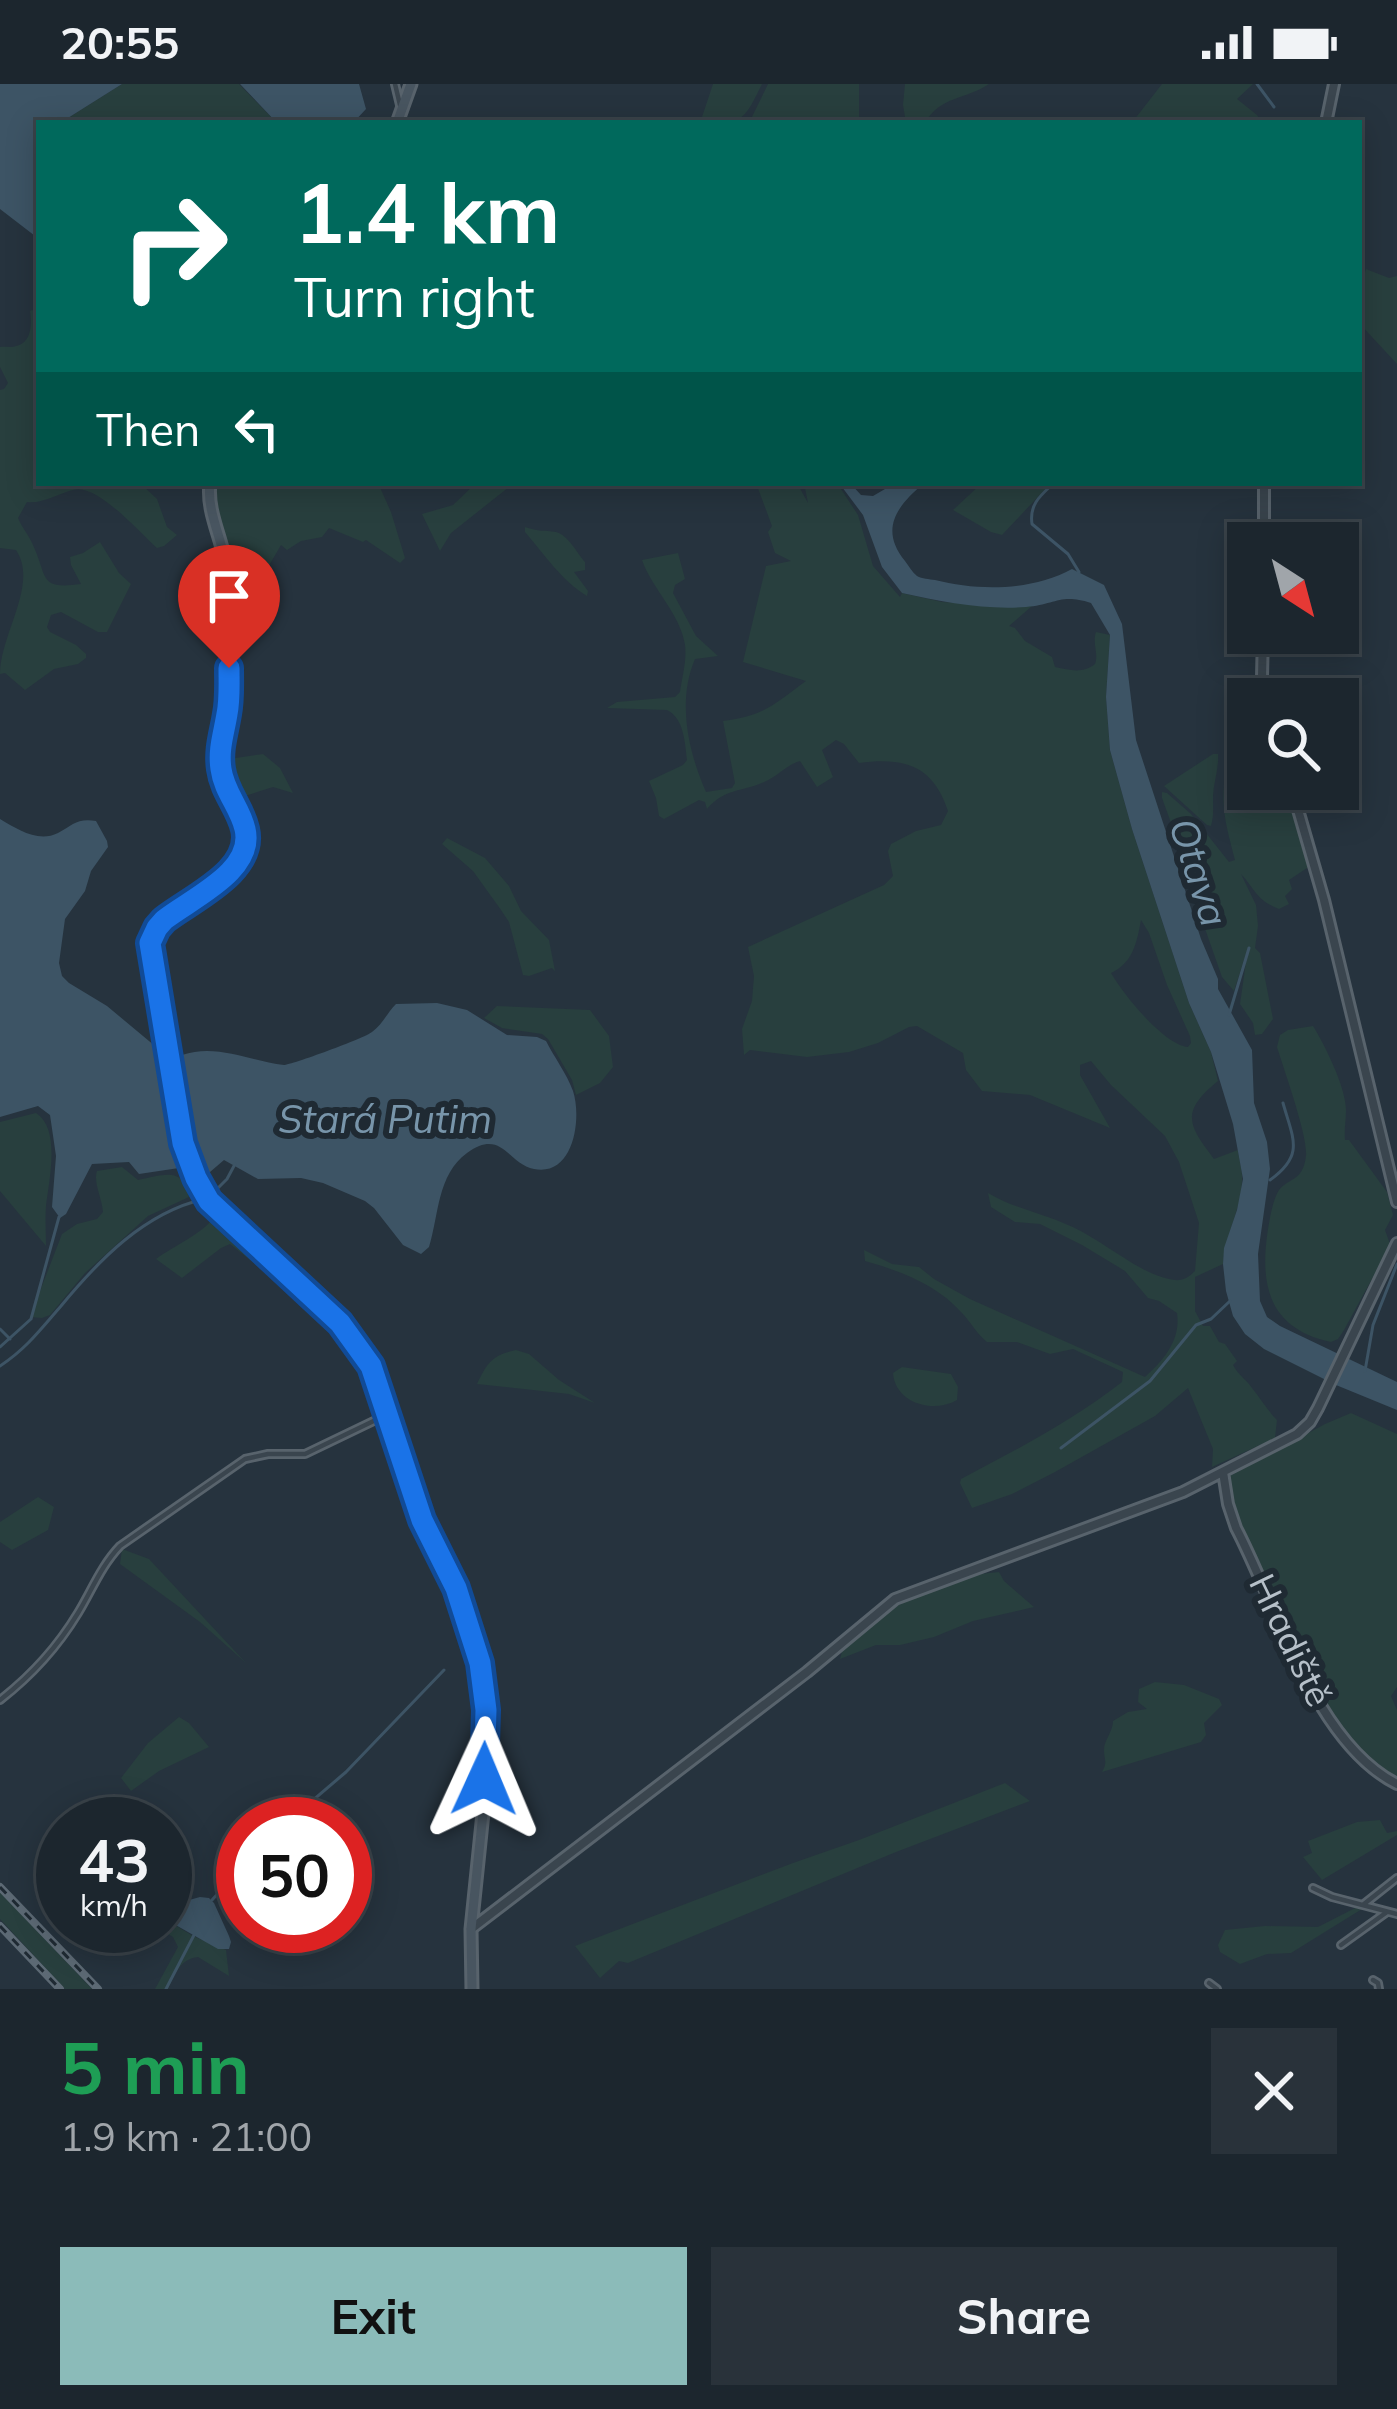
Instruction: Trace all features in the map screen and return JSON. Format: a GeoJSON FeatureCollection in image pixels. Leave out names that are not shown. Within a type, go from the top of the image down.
{"type":"FeatureCollection","features":[{"type":"Feature","properties":{"kind":"main road"},"geometry":{"type":"LineString","coordinates":[[398,120],[410,84]]}},
{"type":"Feature","properties":{"kind":"main road"},"geometry":{"type":"LineString","coordinates":[[210,486],[209,502],[226,571],[229,703],[220,744],[221,769],[245,828],[246,848],[239,862],[215,884],[164,920],[150,943],[176,1112],[188,1159],[209,1201],[349,1333],[375,1374],[422,1520],[456,1588],[483,1678],[486,1710],[478,1917],[471,1929],[472,1989]]}},
{"type":"Feature","properties":{"kind":"street"},"geometry":{"type":"LineString","coordinates":[[401,111],[395,84],[410,84]]}},
{"type":"Feature","properties":{"kind":"street"},"geometry":{"type":"LineString","coordinates":[[1327,120],[1334,84]]}},
{"type":"Feature","properties":{"kind":"street"},"geometry":{"type":"LineString","coordinates":[[1264,486],[1264,522]]}},
{"type":"Feature","properties":{"kind":"street"},"geometry":{"type":"LineString","coordinates":[[1298,810],[1397,1202]]}},
{"type":"Feature","properties":{"kind":"street"},"geometry":{"type":"LineString","coordinates":[[478,1917],[791,1684],[895,1599],[1164,1500],[1302,1430],[1313,1417],[1397,1243]]}},
{"type":"Feature","properties":{"kind":"street"},"geometry":{"type":"LineString","coordinates":[[0,1700],[66,1632],[106,1560],[120,1546],[245,1459],[305,1454],[386,1415]]}},
{"type":"Feature","properties":{"kind":"street","name":"Hradiště"},"geometry":{"type":"LineString","coordinates":[[1223,1472],[1236,1528],[1314,1695],[1346,1742],[1397,1784]]}},
{"type":"Feature","properties":{"kind":"street"},"geometry":{"type":"LineString","coordinates":[[1363,1904],[1397,1878]]}},
{"type":"Feature","properties":{"kind":"street"},"geometry":{"type":"LineString","coordinates":[[1313,1888],[1397,1914]]}},
{"type":"Feature","properties":{"kind":"street"},"geometry":{"type":"LineString","coordinates":[[1341,1945],[1387,1912]]}},
{"type":"Feature","properties":{"kind":"street"},"geometry":{"type":"LineString","coordinates":[[1209,1983],[1217,1989]]}},
{"type":"Feature","properties":{"kind":"green space"},"geometry":{"type":"Polygon","coordinates":[[[122,84],[239,84],[274,120],[65,120],[122,84]]]}},
{"type":"Feature","properties":{"kind":"green space"},"geometry":{"type":"Polygon","coordinates":[[[713,84],[762,84],[740,118],[701,120],[713,84]]]}},
{"type":"Feature","properties":{"kind":"green space"},"geometry":{"type":"Polygon","coordinates":[[[768,84],[859,84],[859,120],[750,120],[768,84]]]}},
{"type":"Feature","properties":{"kind":"green space"},"geometry":{"type":"Polygon","coordinates":[[[905,84],[989,84],[946,103],[927,120],[906,120],[905,84]]]}},
{"type":"Feature","properties":{"kind":"green space"},"geometry":{"type":"Polygon","coordinates":[[[1162,84],[1253,84],[1237,99],[1260,120],[1134,120],[1162,84]]]}},
{"type":"Feature","properties":{"kind":"green space"},"geometry":{"type":"Polygon","coordinates":[[[1366,269],[1389,278],[1397,276],[1397,364],[1362,326],[1366,269]]]}},
{"type":"Feature","properties":{"kind":"green space"},"geometry":{"type":"Polygon","coordinates":[[[30,311],[36,312],[36,486],[143,486],[157,499],[167,527],[177,535],[157,548],[105,501],[82,490],[27,502],[18,518],[51,583],[81,584],[70,557],[100,542],[131,584],[107,632],[61,612],[51,615],[50,632],[76,645],[86,658],[54,669],[25,690],[0,674],[23,578],[16,550],[0,548],[0,390],[8,383],[0,367],[0,347],[25,341],[30,311]]]}},
{"type":"Feature","properties":{"kind":"green space"},"geometry":{"type":"Polygon","coordinates":[[[216,486],[379,486],[405,558],[400,563],[366,540],[329,528],[322,537],[287,550],[281,545],[256,588],[238,607],[232,599],[230,564],[214,499],[216,486]]]}},
{"type":"Feature","properties":{"kind":"green space"},"geometry":{"type":"Polygon","coordinates":[[[473,486],[510,486],[451,533],[440,551],[422,514],[453,505],[473,486]]]}},
{"type":"Feature","properties":{"kind":"green space"},"geometry":{"type":"Polygon","coordinates":[[[757,486],[799,486],[808,503],[805,486],[839,486],[858,515],[873,566],[900,597],[902,593],[942,602],[1032,606],[1009,626],[1052,657],[1055,667],[1066,669],[1095,664],[1096,632],[1110,635],[1106,697],[1110,750],[1218,1081],[1193,1110],[1194,1128],[1214,1159],[1238,1150],[1242,1173],[1223,1264],[1195,1277],[1195,1311],[1203,1326],[1210,1326],[1225,1344],[1237,1361],[1235,1368],[1277,1420],[1275,1438],[1212,1467],[1213,1449],[1188,1388],[1155,1416],[1055,1472],[972,1508],[961,1479],[1083,1410],[1122,1382],[1123,1372],[1073,1349],[1050,1354],[1017,1342],[987,1342],[940,1294],[904,1274],[865,1261],[864,1250],[892,1264],[919,1267],[970,1299],[1145,1377],[1170,1349],[1177,1313],[1148,1298],[1125,1271],[1082,1245],[1040,1224],[1015,1222],[991,1207],[988,1193],[1068,1225],[1145,1270],[1173,1280],[1195,1271],[1199,1223],[1165,1136],[1091,1061],[1080,1065],[1080,1075],[1110,1128],[1030,1095],[982,1091],[966,1070],[963,1053],[917,1026],[849,1052],[807,1057],[750,1050],[744,1055],[742,1029],[754,976],[748,947],[884,885],[893,876],[891,844],[941,825],[948,811],[925,774],[903,763],[859,763],[836,740],[822,750],[833,777],[817,787],[800,761],[764,782],[720,797],[707,809],[699,800],[664,819],[659,816],[649,781],[687,760],[680,725],[667,710],[607,708],[617,702],[675,697],[680,692],[685,657],[682,633],[642,560],[678,553],[685,579],[675,585],[673,593],[696,636],[718,656],[695,659],[687,692],[690,743],[706,792],[732,788],[735,783],[723,721],[759,712],[806,681],[743,662],[766,566],[791,561],[775,553],[768,532],[772,526],[757,486]],[[1141,920],[1129,958],[1111,973],[1156,1028],[1188,1047],[1190,1036],[1141,920]]]}},
{"type":"Feature","properties":{"kind":"green space"},"geometry":{"type":"Polygon","coordinates":[[[979,486],[1048,486],[1002,535],[953,510],[979,486]]]}},
{"type":"Feature","properties":{"kind":"green space"},"geometry":{"type":"Polygon","coordinates":[[[525,527],[556,532],[568,540],[585,562],[585,570],[574,572],[587,596],[554,567],[525,527]]]}},
{"type":"Feature","properties":{"kind":"green space"},"geometry":{"type":"Polygon","coordinates":[[[263,754],[280,768],[293,793],[273,787],[245,796],[229,759],[263,754]]]}},
{"type":"Feature","properties":{"kind":"green space"},"geometry":{"type":"Polygon","coordinates":[[[1213,754],[1218,759],[1211,826],[1164,786],[1213,754]]]}},
{"type":"Feature","properties":{"kind":"green space"},"geometry":{"type":"Polygon","coordinates":[[[1227,773],[1227,810],[1294,810],[1310,866],[1289,880],[1292,889],[1285,896],[1289,904],[1279,909],[1261,898],[1241,874],[1256,905],[1255,948],[1260,953],[1273,1019],[1262,1034],[1255,1035],[1240,1004],[1248,948],[1234,991],[1222,977],[1196,903],[1196,894],[1206,890],[1204,884],[1191,878],[1162,798],[1162,792],[1167,793],[1191,814],[1229,862],[1235,860],[1225,817],[1227,773]]]}},
{"type":"Feature","properties":{"kind":"green space"},"geometry":{"type":"Polygon","coordinates":[[[447,838],[485,858],[509,886],[521,911],[549,940],[555,971],[523,975],[509,922],[473,871],[442,844],[447,838]]]}},
{"type":"Feature","properties":{"kind":"green space"},"geometry":{"type":"Polygon","coordinates":[[[497,1006],[590,1010],[609,1036],[613,1067],[600,1083],[576,1095],[548,1039],[502,1028],[484,1018],[497,1006]]]}},
{"type":"Feature","properties":{"kind":"green space"},"geometry":{"type":"Polygon","coordinates":[[[1313,1026],[1343,1090],[1345,1140],[1387,1192],[1393,1215],[1385,1230],[1390,1244],[1385,1255],[1344,1330],[1331,1342],[1295,1328],[1283,1317],[1266,1274],[1274,1200],[1302,1171],[1306,1156],[1300,1119],[1277,1047],[1280,1035],[1288,1030],[1313,1026]]]}},
{"type":"Feature","properties":{"kind":"green space"},"geometry":{"type":"Polygon","coordinates":[[[36,1113],[51,1143],[46,1246],[0,1191],[0,1122],[36,1113]]]}},
{"type":"Feature","properties":{"kind":"green space"},"geometry":{"type":"Polygon","coordinates":[[[122,1167],[138,1180],[177,1177],[189,1197],[148,1216],[85,1273],[50,1315],[30,1317],[62,1234],[103,1212],[97,1171],[122,1167]]]}},
{"type":"Feature","properties":{"kind":"green space"},"geometry":{"type":"Polygon","coordinates":[[[211,1209],[308,1300],[304,1303],[230,1244],[182,1278],[156,1259],[210,1223],[211,1209]]]}},
{"type":"Feature","properties":{"kind":"green space"},"geometry":{"type":"Polygon","coordinates":[[[516,1350],[529,1354],[595,1403],[569,1394],[477,1384],[491,1361],[516,1350]]]}},
{"type":"Feature","properties":{"kind":"green space"},"geometry":{"type":"Polygon","coordinates":[[[902,1367],[951,1374],[958,1387],[957,1400],[927,1406],[908,1398],[900,1392],[893,1373],[902,1367]]]}},
{"type":"Feature","properties":{"kind":"green space"},"geometry":{"type":"Polygon","coordinates":[[[1351,1413],[1397,1434],[1397,1687],[1391,1696],[1397,1710],[1397,1779],[1357,1745],[1314,1682],[1240,1527],[1228,1477],[1351,1413]]]}},
{"type":"Feature","properties":{"kind":"green space"},"geometry":{"type":"Polygon","coordinates":[[[38,1497],[54,1507],[48,1530],[12,1550],[0,1542],[0,1522],[38,1497]]]}},
{"type":"Feature","properties":{"kind":"green space"},"geometry":{"type":"Polygon","coordinates":[[[122,1549],[149,1559],[246,1663],[200,1622],[120,1564],[122,1549]]]}},
{"type":"Feature","properties":{"kind":"green space"},"geometry":{"type":"Polygon","coordinates":[[[999,1572],[1034,1607],[973,1621],[934,1637],[876,1645],[840,1659],[843,1648],[914,1596],[954,1580],[999,1572]]]}},
{"type":"Feature","properties":{"kind":"green space"},"geometry":{"type":"Polygon","coordinates":[[[1155,1682],[1184,1685],[1219,1699],[1222,1705],[1204,1723],[1206,1735],[1201,1742],[1102,1772],[1113,1721],[1147,1709],[1138,1702],[1139,1689],[1155,1682]]]}},
{"type":"Feature","properties":{"kind":"green space"},"geometry":{"type":"Polygon","coordinates":[[[179,1717],[209,1747],[159,1771],[131,1791],[121,1778],[148,1743],[179,1717]]]}},
{"type":"Feature","properties":{"kind":"green space"},"geometry":{"type":"Polygon","coordinates":[[[1005,1783],[1030,1801],[628,1963],[619,1961],[600,1978],[575,1946],[859,1840],[1005,1783]]]}},
{"type":"Feature","properties":{"kind":"green space"},"geometry":{"type":"Polygon","coordinates":[[[1380,1820],[1387,1833],[1397,1831],[1397,1835],[1322,1880],[1303,1857],[1312,1853],[1308,1841],[1357,1822],[1380,1820]]]}},
{"type":"Feature","properties":{"kind":"green space"},"geometry":{"type":"Polygon","coordinates":[[[0,1892],[36,1930],[36,1953],[58,1953],[92,1989],[65,1989],[0,1919],[0,1892]]]}},
{"type":"Feature","properties":{"kind":"green space"},"geometry":{"type":"Polygon","coordinates":[[[1359,1906],[1362,1909],[1291,1953],[1267,1954],[1240,1964],[1220,1952],[1225,1930],[1318,1927],[1359,1906]]]}},
{"type":"Feature","properties":{"kind":"green space"},"geometry":{"type":"Polygon","coordinates":[[[192,1935],[216,1946],[216,1953],[226,1953],[229,1976],[192,1958],[182,1964],[168,1989],[155,1989],[175,1953],[192,1953],[192,1935]]]}},
{"type":"Feature","properties":{"kind":"water"},"geometry":{"type":"Polygon","coordinates":[[[0,84],[122,84],[65,120],[36,120],[36,237],[0,209],[0,84]]]}},
{"type":"Feature","properties":{"kind":"water"},"geometry":{"type":"Polygon","coordinates":[[[240,84],[359,84],[366,109],[356,120],[274,120],[240,84]]]}},
{"type":"Feature","properties":{"kind":"water"},"geometry":{"type":"Polygon","coordinates":[[[841,486],[873,496],[884,486],[921,486],[899,509],[892,528],[897,549],[919,577],[1005,587],[1040,582],[1072,569],[1104,585],[1122,624],[1136,740],[1218,989],[1252,1050],[1254,1103],[1270,1169],[1258,1254],[1260,1301],[1267,1317],[1280,1326],[1397,1382],[1397,1410],[1264,1349],[1233,1316],[1226,1291],[1224,1248],[1243,1179],[1233,1124],[1211,1052],[1189,1003],[1110,750],[1106,697],[1110,635],[1091,603],[1064,599],[995,607],[902,593],[882,567],[863,515],[841,486]]]}},
{"type":"Feature","properties":{"kind":"water"},"geometry":{"type":"Polygon","coordinates":[[[0,819],[28,834],[43,836],[80,821],[96,821],[107,841],[85,891],[65,919],[59,963],[69,983],[107,1006],[155,1046],[180,1166],[139,1174],[129,1162],[92,1164],[60,1218],[52,1207],[56,1156],[50,1115],[38,1106],[0,1117],[0,819]]]}},
{"type":"Feature","properties":{"kind":"water","name":"Stará Putim"},"geometry":{"type":"Polygon","coordinates":[[[437,1003],[467,1010],[507,1035],[546,1041],[576,1102],[572,1143],[558,1164],[534,1169],[488,1144],[467,1153],[444,1184],[429,1247],[421,1254],[403,1245],[365,1201],[323,1183],[301,1178],[258,1179],[224,1160],[210,1172],[196,1169],[177,1097],[182,1055],[220,1052],[284,1065],[366,1035],[396,1004],[437,1003]]]}},
{"type":"Feature","properties":{"kind":"water"},"geometry":{"type":"Polygon","coordinates":[[[209,1898],[214,1903],[216,1948],[192,1934],[192,1899],[209,1898]]]}},
{"type":"Feature","properties":{"kind":"waterway"},"geometry":{"type":"LineString","coordinates":[[1257,84],[1274,107]]}},
{"type":"Feature","properties":{"kind":"waterway"},"geometry":{"type":"LineString","coordinates":[[1051,486],[1034,505],[1032,524],[1068,554],[1079,572]]}},
{"type":"Feature","properties":{"kind":"waterway"},"geometry":{"type":"LineString","coordinates":[[1229,1015],[1249,948]]}},
{"type":"Feature","properties":{"kind":"waterway"},"geometry":{"type":"LineString","coordinates":[[1270,1180],[1292,1154],[1293,1137],[1283,1103]]}},
{"type":"Feature","properties":{"kind":"waterway"},"geometry":{"type":"LineString","coordinates":[[212,1194],[235,1164]]}},
{"type":"Feature","properties":{"kind":"waterway"},"geometry":{"type":"LineString","coordinates":[[0,1366],[33,1338],[124,1240],[162,1215],[204,1199]]}},
{"type":"Feature","properties":{"kind":"waterway"},"geometry":{"type":"LineString","coordinates":[[0,1347],[31,1319],[59,1217]]}},
{"type":"Feature","properties":{"kind":"waterway"},"geometry":{"type":"LineString","coordinates":[[1365,1371],[1373,1325],[1397,1264]]}},
{"type":"Feature","properties":{"kind":"waterway"},"geometry":{"type":"LineString","coordinates":[[1061,1448],[1150,1381],[1196,1325],[1211,1319],[1230,1301]]}},
{"type":"Feature","properties":{"kind":"waterway"},"geometry":{"type":"LineString","coordinates":[[0,1329],[10,1339]]}},
{"type":"Feature","properties":{"kind":"waterway"},"geometry":{"type":"LineString","coordinates":[[317,1797],[444,1670]]}},
{"type":"Feature","properties":{"kind":"waterway"},"geometry":{"type":"LineString","coordinates":[[212,1900],[216,1896]]}},
{"type":"Feature","properties":{"kind":"waterway"},"geometry":{"type":"LineString","coordinates":[[166,1989],[194,1935]]}},
{"type":"Feature","properties":{"kind":"railway"},"geometry":{"type":"LineString","coordinates":[[0,1887],[98,1989]]}},
{"type":"Feature","properties":{"kind":"railway"},"geometry":{"type":"LineString","coordinates":[[0,1926],[60,1989]]}},
{"type":"Feature","properties":{"kind":"route"},"geometry":{"type":"LineString","coordinates":[[229,668],[221,769],[245,828],[244,856],[215,884],[164,920],[150,943],[183,1143],[209,1201],[340,1323],[371,1366],[422,1520],[456,1588],[480,1663],[486,1710],[484,1779]]}},
{"type":"Feature","properties":{"kind":"water label","name":"Otava"},"geometry":{"type":"Point","coordinates":[1199,872]}}]}
